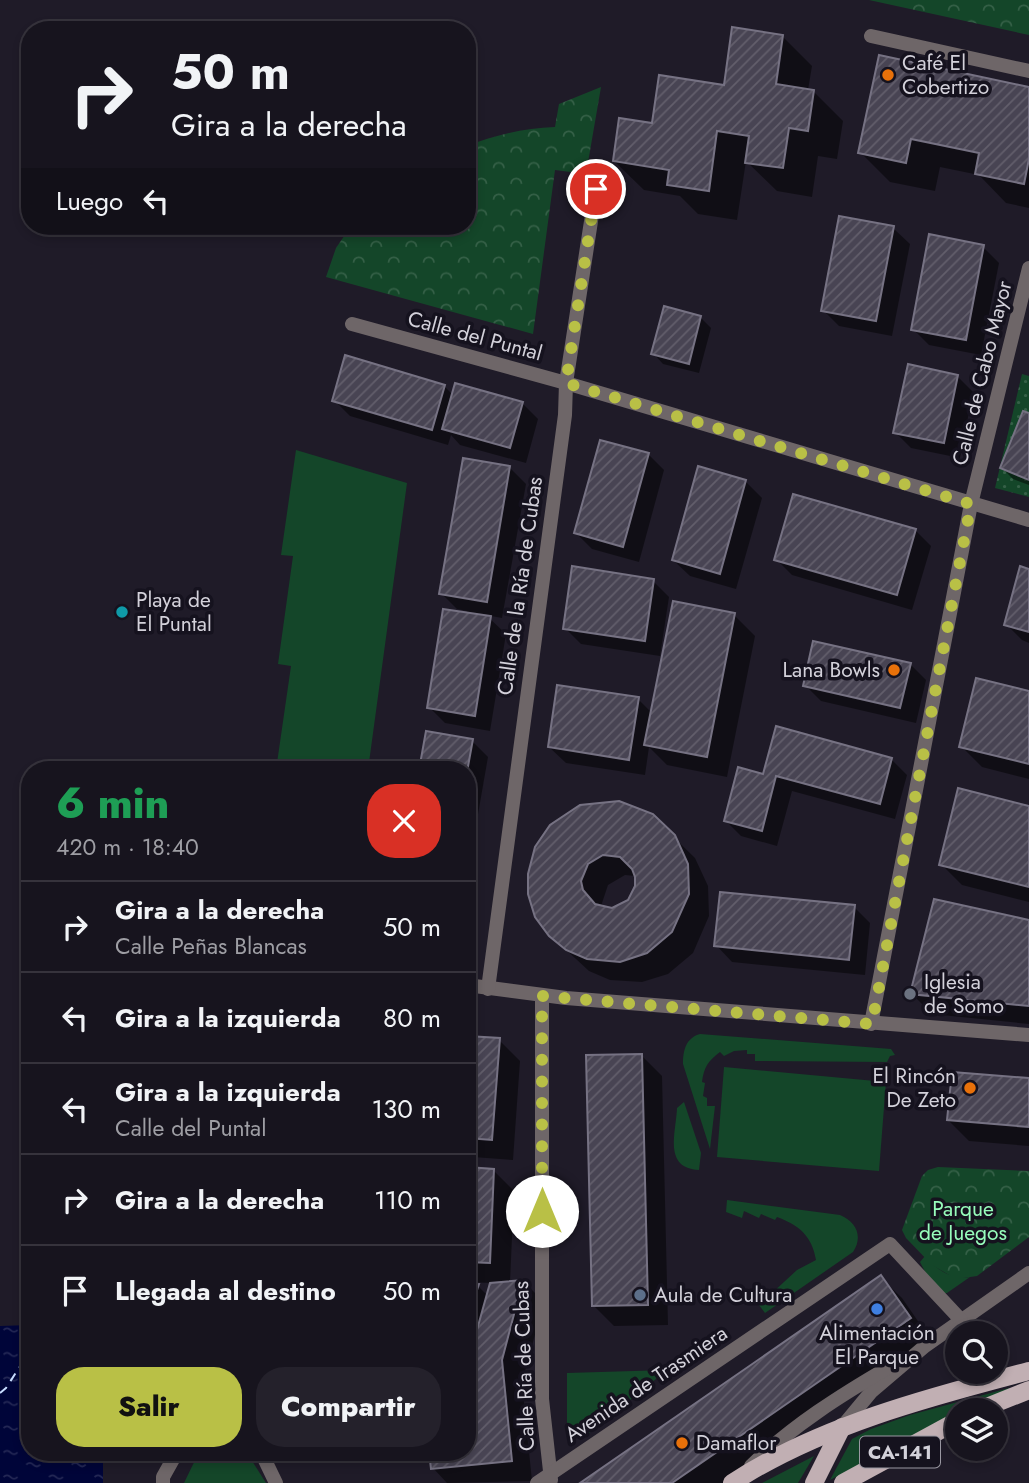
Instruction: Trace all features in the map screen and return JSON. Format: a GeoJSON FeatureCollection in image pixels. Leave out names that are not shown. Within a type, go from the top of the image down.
{"type":"FeatureCollection","features":[{"type":"Feature","properties":{"kind":"main road","name":"CA-141"},"geometry":{"type":"LineString","coordinates":[[734,1481],[842,1427],[940,1394],[1029,1370]]}},
{"type":"Feature","properties":{"kind":"main road"},"geometry":{"type":"LineString","coordinates":[[1008,1398],[1029,1390]]}},
{"type":"Feature","properties":{"kind":"main road","name":"CA-141"},"geometry":{"type":"LineString","coordinates":[[814,1483],[842,1427]]}},
{"type":"Feature","properties":{"kind":"main road","name":"CA-141"},"geometry":{"type":"LineString","coordinates":[[843,1483],[945,1428]]}},
{"type":"Feature","properties":{"kind":"street"},"geometry":{"type":"LineString","coordinates":[[872,36],[1029,71]]}},
{"type":"Feature","properties":{"kind":"street","name":"Calle de la Ría de Cubas"},"geometry":{"type":"LineString","coordinates":[[488,989],[563,429],[566,383],[596,189]]}},
{"type":"Feature","properties":{"kind":"street","name":"Calle de Cabo Mayor"},"geometry":{"type":"LineString","coordinates":[[872,1024],[971,504],[1029,268]]}},
{"type":"Feature","properties":{"kind":"street","name":"Calle del Puntal"},"geometry":{"type":"LineString","coordinates":[[352,324],[566,383],[1029,520]]}},
{"type":"Feature","properties":{"kind":"street"},"geometry":{"type":"LineString","coordinates":[[476,987],[542,996],[1029,1035]]}},
{"type":"Feature","properties":{"kind":"street","name":"Calle Ría de Cubas"},"geometry":{"type":"LineString","coordinates":[[542,996],[542,1399],[546,1480]]}},
{"type":"Feature","properties":{"kind":"street","name":"Avenida de Trasmiera"},"geometry":{"type":"LineString","coordinates":[[546,1480],[890,1244],[961,1320]]}},
{"type":"Feature","properties":{"kind":"street"},"geometry":{"type":"LineString","coordinates":[[842,1427],[871,1392],[925,1346],[1029,1273]]}},
{"type":"Feature","properties":{"kind":"street"},"geometry":{"type":"LineString","coordinates":[[734,1481],[774,1444],[846,1393],[925,1346]]}},
{"type":"Feature","properties":{"kind":"street"},"geometry":{"type":"LineString","coordinates":[[163,1483],[163,1477],[172,1461]]}},
{"type":"Feature","properties":{"kind":"street"},"geometry":{"type":"LineString","coordinates":[[265,1461],[276,1483]]}},
{"type":"Feature","properties":{"kind":"green space"},"geometry":{"type":"Polygon","coordinates":[[[869,0],[1029,0],[1029,35],[869,0]]]}},
{"type":"Feature","properties":{"kind":"green space"},"geometry":{"type":"Polygon","coordinates":[[[601,87],[586,174],[555,170],[533,334],[326,277],[336,248],[345,235],[476,235],[476,143],[510,133],[555,127],[559,104],[601,87]]]}},
{"type":"Feature","properties":{"kind":"green space"},"geometry":{"type":"Polygon","coordinates":[[[1022,374],[1029,376],[1029,497],[995,488],[1022,374]]]}},
{"type":"Feature","properties":{"kind":"green space"},"geometry":{"type":"Polygon","coordinates":[[[296,450],[407,483],[369,761],[277,761],[291,666],[278,664],[293,556],[281,555],[296,450]]]}},
{"type":"Feature","properties":{"kind":"green space"},"geometry":{"type":"Polygon","coordinates":[[[700,1034],[891,1049],[895,1055],[890,1056],[887,1062],[755,1061],[755,1054],[747,1054],[747,1050],[734,1051],[724,1056],[720,1052],[707,1065],[702,1082],[705,1083],[703,1096],[707,1098],[707,1106],[715,1106],[710,1149],[683,1064],[686,1045],[691,1038],[700,1034]]]}},
{"type":"Feature","properties":{"kind":"green space"},"geometry":{"type":"Polygon","coordinates":[[[724,1067],[886,1082],[879,1171],[717,1157],[724,1067]]]}},
{"type":"Feature","properties":{"kind":"green space"},"geometry":{"type":"Polygon","coordinates":[[[684,1102],[701,1153],[699,1170],[680,1163],[674,1148],[677,1108],[684,1102]]]}},
{"type":"Feature","properties":{"kind":"green space","name":"Parque de Juegos"},"geometry":{"type":"Polygon","coordinates":[[[938,1167],[1029,1171],[1029,1237],[977,1276],[956,1279],[932,1265],[906,1238],[902,1230],[922,1176],[928,1170],[938,1167]]]}},
{"type":"Feature","properties":{"kind":"green space"},"geometry":{"type":"Polygon","coordinates":[[[727,1200],[840,1215],[854,1226],[858,1241],[853,1252],[765,1313],[759,1305],[797,1270],[816,1260],[814,1252],[808,1238],[792,1224],[761,1214],[759,1218],[744,1211],[742,1218],[726,1212],[727,1200]]]}},
{"type":"Feature","properties":{"kind":"green space"},"geometry":{"type":"Polygon","coordinates":[[[925,1256],[945,1273],[970,1277],[947,1293],[939,1293],[920,1262],[925,1256]]]}},
{"type":"Feature","properties":{"kind":"green space"},"geometry":{"type":"Polygon","coordinates":[[[667,1370],[588,1434],[571,1434],[567,1424],[567,1373],[667,1370]]]}},
{"type":"Feature","properties":{"kind":"green space"},"geometry":{"type":"Polygon","coordinates":[[[1009,1388],[1009,1392],[996,1398],[972,1398],[1009,1388]]]}},
{"type":"Feature","properties":{"kind":"green space"},"geometry":{"type":"Polygon","coordinates":[[[945,1405],[945,1422],[830,1480],[852,1439],[910,1415],[945,1405]]]}},
{"type":"Feature","properties":{"kind":"green space"},"geometry":{"type":"Polygon","coordinates":[[[814,1456],[798,1483],[762,1483],[814,1456]]]}},
{"type":"Feature","properties":{"kind":"green space"},"geometry":{"type":"Polygon","coordinates":[[[195,1461],[252,1461],[266,1483],[184,1483],[195,1461]]]}},
{"type":"Feature","properties":{"kind":"water"},"geometry":{"type":"Polygon","coordinates":[[[21,1325],[21,1461],[103,1461],[103,1483],[0,1483],[0,1326],[21,1325]]]}},
{"type":"Feature","properties":{"kind":"building"},"geometry":{"type":"Polygon","coordinates":[[[732,27],[783,35],[776,84],[814,90],[808,131],[789,128],[783,168],[745,163],[749,136],[717,131],[709,191],[667,185],[669,170],[613,161],[619,118],[652,123],[659,75],[724,85],[732,27]]]}},
{"type":"Feature","properties":{"kind":"building"},"geometry":{"type":"Polygon","coordinates":[[[879,55],[1029,87],[1029,159],[1024,184],[975,174],[979,153],[911,139],[906,163],[858,153],[879,55]]]}},
{"type":"Feature","properties":{"kind":"building"},"geometry":{"type":"Polygon","coordinates":[[[839,216],[894,226],[876,321],[821,311],[839,216]]]}},
{"type":"Feature","properties":{"kind":"building"},"geometry":{"type":"Polygon","coordinates":[[[929,234],[984,245],[966,340],[911,330],[929,234]]]}},
{"type":"Feature","properties":{"kind":"building"},"geometry":{"type":"Polygon","coordinates":[[[664,306],[701,316],[689,364],[651,354],[664,306]]]}},
{"type":"Feature","properties":{"kind":"building"},"geometry":{"type":"Polygon","coordinates":[[[345,355],[445,385],[432,430],[332,401],[345,355]]]}},
{"type":"Feature","properties":{"kind":"building"},"geometry":{"type":"Polygon","coordinates":[[[908,364],[958,375],[944,443],[893,433],[908,364]]]}},
{"type":"Feature","properties":{"kind":"building"},"geometry":{"type":"Polygon","coordinates":[[[455,383],[523,402],[510,448],[442,429],[455,383]]]}},
{"type":"Feature","properties":{"kind":"building"},"geometry":{"type":"Polygon","coordinates":[[[1023,411],[1029,413],[1029,480],[1000,468],[1023,411]]]}},
{"type":"Feature","properties":{"kind":"building"},"geometry":{"type":"Polygon","coordinates":[[[600,440],[649,453],[623,547],[574,533],[600,440]]]}},
{"type":"Feature","properties":{"kind":"building"},"geometry":{"type":"Polygon","coordinates":[[[463,458],[510,466],[487,602],[439,594],[463,458]]]}},
{"type":"Feature","properties":{"kind":"building"},"geometry":{"type":"Polygon","coordinates":[[[698,466],[746,480],[720,574],[672,560],[698,466]]]}},
{"type":"Feature","properties":{"kind":"building"},"geometry":{"type":"Polygon","coordinates":[[[793,494],[916,529],[897,595],[774,560],[793,494]]]}},
{"type":"Feature","properties":{"kind":"building"},"geometry":{"type":"Polygon","coordinates":[[[572,566],[654,579],[645,641],[563,629],[572,566]]]}},
{"type":"Feature","properties":{"kind":"building"},"geometry":{"type":"Polygon","coordinates":[[[1020,566],[1029,569],[1029,632],[1004,625],[1020,566]]]}},
{"type":"Feature","properties":{"kind":"building"},"geometry":{"type":"Polygon","coordinates":[[[673,601],[735,613],[707,757],[644,745],[673,601]]]}},
{"type":"Feature","properties":{"kind":"building"},"geometry":{"type":"Polygon","coordinates":[[[443,609],[491,616],[475,716],[427,708],[443,609]]]}},
{"type":"Feature","properties":{"kind":"building"},"geometry":{"type":"Polygon","coordinates":[[[813,641],[911,663],[900,708],[803,686],[813,641]]]}},
{"type":"Feature","properties":{"kind":"building"},"geometry":{"type":"Polygon","coordinates":[[[976,678],[1029,691],[1029,764],[959,747],[976,678]]]}},
{"type":"Feature","properties":{"kind":"building"},"geometry":{"type":"Polygon","coordinates":[[[557,685],[639,697],[629,760],[548,747],[557,685]]]}},
{"type":"Feature","properties":{"kind":"building"},"geometry":{"type":"Polygon","coordinates":[[[776,726],[892,758],[880,804],[776,776],[762,831],[724,821],[738,767],[763,774],[776,726]]]}},
{"type":"Feature","properties":{"kind":"building"},"geometry":{"type":"Polygon","coordinates":[[[426,731],[473,739],[469,761],[421,761],[426,731]]]}},
{"type":"Feature","properties":{"kind":"building"},"geometry":{"type":"Polygon","coordinates":[[[958,788],[1029,806],[1029,887],[939,865],[958,788]]]}},
{"type":"Feature","properties":{"kind":"building"},"geometry":{"type":"Polygon","coordinates":[[[619,801],[653,814],[675,835],[688,864],[689,894],[672,932],[647,953],[620,962],[587,959],[566,950],[549,936],[535,917],[528,894],[528,874],[535,847],[550,825],[580,805],[619,801]],[[603,855],[588,864],[581,881],[583,890],[595,904],[612,908],[628,900],[635,886],[635,877],[632,869],[620,857],[603,855]]]}},
{"type":"Feature","properties":{"kind":"building"},"geometry":{"type":"Polygon","coordinates":[[[720,892],[855,905],[849,960],[714,946],[720,892]]]}},
{"type":"Feature","properties":{"kind":"building"},"geometry":{"type":"Polygon","coordinates":[[[934,899],[1029,920],[1029,1006],[910,994],[934,899]]]}},
{"type":"Feature","properties":{"kind":"building"},"geometry":{"type":"Polygon","coordinates":[[[476,1037],[500,1038],[492,1140],[476,1139],[476,1037]]]}},
{"type":"Feature","properties":{"kind":"building"},"geometry":{"type":"Polygon","coordinates":[[[642,1054],[648,1305],[592,1306],[586,1055],[642,1054]]]}},
{"type":"Feature","properties":{"kind":"building"},"geometry":{"type":"Polygon","coordinates":[[[952,1072],[1029,1078],[1029,1127],[947,1120],[952,1072]]]}},
{"type":"Feature","properties":{"kind":"building"},"geometry":{"type":"Polygon","coordinates":[[[476,1168],[494,1169],[490,1263],[476,1262],[476,1168]]]}},
{"type":"Feature","properties":{"kind":"building"},"geometry":{"type":"Polygon","coordinates":[[[881,1275],[911,1318],[672,1483],[580,1483],[881,1275]]]}},
{"type":"Feature","properties":{"kind":"building"},"geometry":{"type":"Polygon","coordinates":[[[523,1280],[502,1360],[512,1461],[431,1469],[430,1461],[476,1461],[476,1333],[490,1283],[523,1280]]]}},
{"type":"Feature","properties":{"kind":"ferry route"},"geometry":{"type":"LineString","coordinates":[[0,1393],[21,1365]]}},
{"type":"Feature","properties":{"kind":"place","name":"Café El Cobertizo"},"geometry":{"type":"Point","coordinates":[888,75]}},
{"type":"Feature","properties":{"kind":"place","name":"Playa de El Puntal"},"geometry":{"type":"Point","coordinates":[122,612]}},
{"type":"Feature","properties":{"kind":"place","name":"Lana Bowls"},"geometry":{"type":"Point","coordinates":[894,670]}},
{"type":"Feature","properties":{"kind":"place","name":"Iglesia de Somo"},"geometry":{"type":"Point","coordinates":[910,994]}},
{"type":"Feature","properties":{"kind":"place","name":"El Rincón De Zeto"},"geometry":{"type":"Point","coordinates":[970,1088]}},
{"type":"Feature","properties":{"kind":"place","name":"Aula de Cultura"},"geometry":{"type":"Point","coordinates":[640,1295]}},
{"type":"Feature","properties":{"kind":"place","name":"Alimentación El Parque"},"geometry":{"type":"Point","coordinates":[877,1309]}},
{"type":"Feature","properties":{"kind":"place","name":"Damaflor"},"geometry":{"type":"Point","coordinates":[682,1443]}},
{"type":"Feature","properties":{"kind":"route"},"geometry":{"type":"LineString","coordinates":[[542,1211],[542,996],[872,1024],[971,504],[566,383],[596,189]]}}]}
